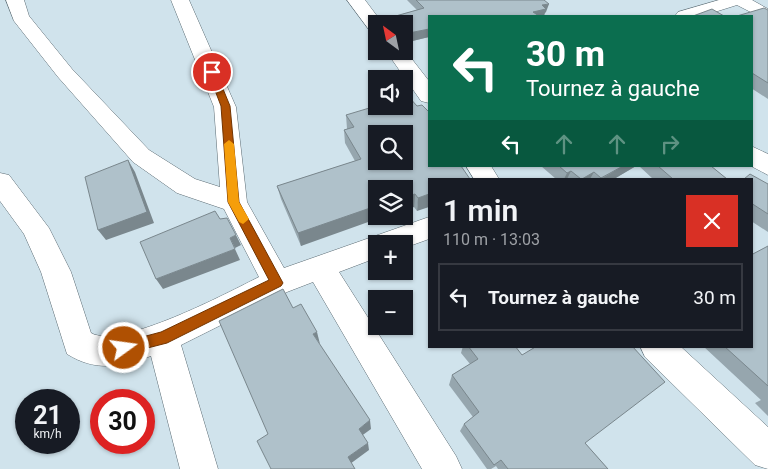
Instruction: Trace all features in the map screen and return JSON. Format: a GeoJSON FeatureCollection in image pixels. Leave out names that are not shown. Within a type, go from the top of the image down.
{"type":"FeatureCollection","features":[{"type":"Feature","properties":{"kind":"street"},"geometry":{"type":"LineString","coordinates":[[15,0],[20,17],[65,73],[141,156],[186,186],[234,202]]}},
{"type":"Feature","properties":{"kind":"street"},"geometry":{"type":"LineString","coordinates":[[180,0],[225,106],[234,202],[277,283]]}},
{"type":"Feature","properties":{"kind":"street"},"geometry":{"type":"LineString","coordinates":[[356,0],[368,16]]}},
{"type":"Feature","properties":{"kind":"street"},"geometry":{"type":"LineString","coordinates":[[687,15],[739,0],[768,16]]}},
{"type":"Feature","properties":{"kind":"street"},"geometry":{"type":"LineString","coordinates":[[402,60],[428,94]]}},
{"type":"Feature","properties":{"kind":"street"},"geometry":{"type":"LineString","coordinates":[[753,155],[768,166]]}},
{"type":"Feature","properties":{"kind":"street"},"geometry":{"type":"LineString","coordinates":[[479,167],[486,178]]}},
{"type":"Feature","properties":{"kind":"street"},"geometry":{"type":"LineString","coordinates":[[0,182],[35,228],[56,272],[78,343],[94,351],[124,348],[162,338],[277,283],[368,249]]}},
{"type":"Feature","properties":{"kind":"street"},"geometry":{"type":"LineString","coordinates":[[409,235],[428,228]]}},
{"type":"Feature","properties":{"kind":"street"},"geometry":{"type":"LineString","coordinates":[[320,267],[443,469]]}},
{"type":"Feature","properties":{"kind":"street"},"geometry":{"type":"LineString","coordinates":[[162,338],[199,469]]}},
{"type":"Feature","properties":{"kind":"street"},"geometry":{"type":"LineString","coordinates":[[658,348],[768,452]]}},
{"type":"Feature","properties":{"kind":"building"},"geometry":{"type":"Polygon","coordinates":[[[416,0],[544,0],[549,4],[542,5],[546,9],[533,12],[538,15],[428,15],[428,29],[413,32],[413,15],[399,15],[424,8],[416,0]]]}},
{"type":"Feature","properties":{"kind":"building"},"geometry":{"type":"Polygon","coordinates":[[[764,8],[768,10],[768,83],[753,74],[753,15],[740,15],[764,8]]]}},
{"type":"Feature","properties":{"kind":"building"},"geometry":{"type":"Polygon","coordinates":[[[712,9],[722,15],[696,15],[712,9]]]}},
{"type":"Feature","properties":{"kind":"building"},"geometry":{"type":"Polygon","coordinates":[[[413,102],[417,106],[422,105],[428,111],[428,167],[462,167],[469,178],[428,178],[428,194],[418,198],[415,194],[413,195],[413,180],[368,180],[368,209],[298,233],[277,186],[361,159],[344,130],[354,127],[346,115],[368,108],[368,115],[413,115],[413,102]]]}},
{"type":"Feature","properties":{"kind":"building"},"geometry":{"type":"Polygon","coordinates":[[[128,160],[147,212],[98,230],[85,177],[128,160]]]}},
{"type":"Feature","properties":{"kind":"building"},"geometry":{"type":"Polygon","coordinates":[[[560,167],[621,167],[601,178],[594,172],[584,178],[580,178],[571,171],[567,173],[560,167]]]}},
{"type":"Feature","properties":{"kind":"building"},"geometry":{"type":"Polygon","coordinates":[[[659,167],[712,167],[726,178],[672,178],[659,167]]]}},
{"type":"Feature","properties":{"kind":"building"},"geometry":{"type":"Polygon","coordinates":[[[750,174],[768,184],[768,214],[753,204],[753,178],[745,178],[750,174]]]}},
{"type":"Feature","properties":{"kind":"building"},"geometry":{"type":"Polygon","coordinates":[[[215,211],[220,219],[227,218],[236,235],[230,238],[235,249],[156,279],[140,242],[215,211]]]}},
{"type":"Feature","properties":{"kind":"building"},"geometry":{"type":"Polygon","coordinates":[[[768,246],[768,386],[726,348],[753,348],[753,254],[768,246]]]}},
{"type":"Feature","properties":{"kind":"building"},"geometry":{"type":"Polygon","coordinates":[[[283,289],[293,308],[301,304],[317,332],[313,334],[370,420],[359,429],[368,443],[348,457],[355,469],[271,469],[257,441],[268,434],[219,321],[283,289]]]}},
{"type":"Feature","properties":{"kind":"building"},"geometry":{"type":"Polygon","coordinates":[[[470,348],[517,348],[522,355],[534,348],[634,348],[665,382],[585,443],[608,469],[508,469],[501,460],[494,465],[464,424],[479,412],[452,375],[478,359],[470,348]]]}},
{"type":"Feature","properties":{"kind":"slow traffic"},"geometry":{"type":"LineString","coordinates":[[229,144],[234,202],[243,219]]}},
{"type":"Feature","properties":{"kind":"route"},"geometry":{"type":"LineString","coordinates":[[124,348],[162,338],[277,283],[234,202],[225,106],[212,72]]}}]}
